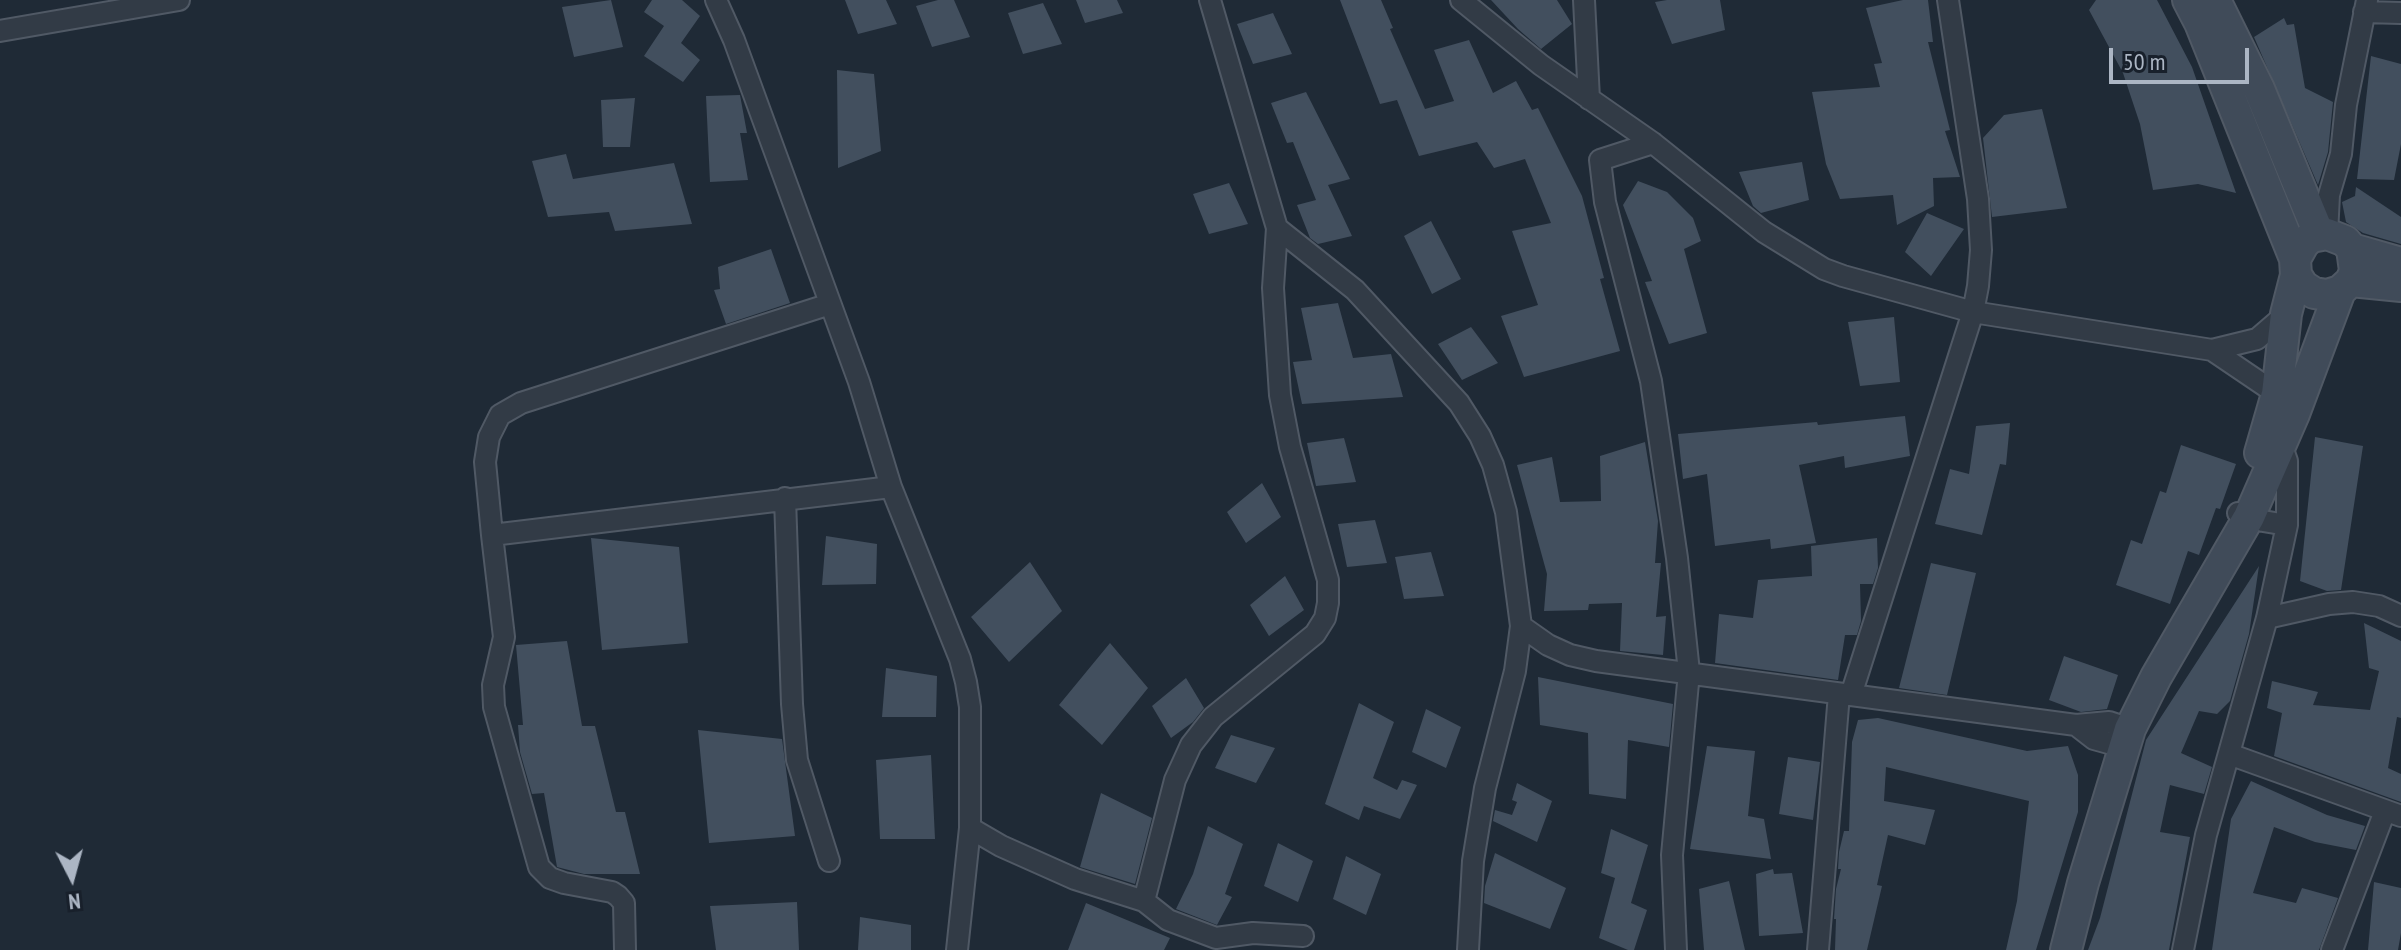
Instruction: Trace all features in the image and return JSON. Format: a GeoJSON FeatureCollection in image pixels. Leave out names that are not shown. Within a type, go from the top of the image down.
{"type":"FeatureCollection","features":[{"type":"Feature","properties":{"kind":"main road"},"geometry":{"type":"LineString","coordinates":[[2188,0],[2200,23],[2303,286],[2314,293],[2327,295],[2345,286],[2401,286]]}},
{"type":"Feature","properties":{"kind":"main road"},"geometry":{"type":"LineString","coordinates":[[2051,950],[2078,848],[2120,736],[2156,677],[2242,515],[2345,286],[2355,271],[2333,239],[2215,0]]}},
{"type":"Feature","properties":{"kind":"main road"},"geometry":{"type":"LineString","coordinates":[[2274,440],[2286,314],[2295,267],[2304,243],[2333,239],[2401,263]]}},
{"type":"Feature","properties":{"kind":"main road"},"geometry":{"type":"LineString","coordinates":[[2066,950],[2120,736]]}},
{"type":"Feature","properties":{"kind":"street"},"geometry":{"type":"LineString","coordinates":[[0,31],[179,0]]}},
{"type":"Feature","properties":{"kind":"street"},"geometry":{"type":"LineString","coordinates":[[716,0],[734,40],[859,382],[891,487],[960,659],[966,682],[970,707],[970,828],[957,950]]}},
{"type":"Feature","properties":{"kind":"street"},"geometry":{"type":"LineString","coordinates":[[1144,901],[1175,780],[1191,745],[1213,717],[1315,634],[1325,618],[1328,603],[1328,580],[1298,475],[1280,395],[1273,288],[1277,228],[1210,0]]}},
{"type":"Feature","properties":{"kind":"street"},"geometry":{"type":"LineString","coordinates":[[1461,0],[1541,65],[1653,143],[1764,232],[1824,269],[1973,312],[2212,350],[2257,339],[2286,314]]}},
{"type":"Feature","properties":{"kind":"street"},"geometry":{"type":"LineString","coordinates":[[1584,0],[1589,99]]}},
{"type":"Feature","properties":{"kind":"street"},"geometry":{"type":"LineString","coordinates":[[1818,950],[1845,694],[1973,312],[1981,250],[1978,199],[1948,0]]}},
{"type":"Feature","properties":{"kind":"street"},"geometry":{"type":"LineString","coordinates":[[2333,239],[2329,195],[2341,154],[2346,105],[2365,6],[2401,13]]}},
{"type":"Feature","properties":{"kind":"street"},"geometry":{"type":"LineString","coordinates":[[1653,143],[1600,160],[1605,202],[1651,381],[1677,558],[1689,672],[1672,855],[1676,950]]}},
{"type":"Feature","properties":{"kind":"street"},"geometry":{"type":"LineString","coordinates":[[1277,228],[1355,290],[1459,403],[1472,422],[1501,489],[1521,626],[1515,671],[1488,775],[1473,861],[1468,950]]}},
{"type":"Feature","properties":{"kind":"street"},"geometry":{"type":"LineString","coordinates":[[625,950],[624,903],[618,896],[550,878],[539,867],[494,707],[493,685],[504,637],[485,462],[489,437],[500,415],[521,403],[830,304]]}},
{"type":"Feature","properties":{"kind":"street"},"geometry":{"type":"LineString","coordinates":[[2212,350],[2277,394]]}},
{"type":"Feature","properties":{"kind":"street"},"geometry":{"type":"LineString","coordinates":[[2183,950],[2206,835],[2267,618],[2287,525],[2287,461],[2274,440]]}},
{"type":"Feature","properties":{"kind":"street"},"geometry":{"type":"LineString","coordinates":[[492,535],[891,487]]}},
{"type":"Feature","properties":{"kind":"street"},"geometry":{"type":"LineString","coordinates":[[785,498],[792,704],[797,760],[829,861]]}},
{"type":"Feature","properties":{"kind":"street"},"geometry":{"type":"LineString","coordinates":[[2242,515],[2287,525]]}},
{"type":"Feature","properties":{"kind":"street"},"geometry":{"type":"LineString","coordinates":[[2267,618],[2329,604],[2353,602],[2379,606],[2401,616]]}},
{"type":"Feature","properties":{"kind":"street"},"geometry":{"type":"LineString","coordinates":[[1521,626],[1548,645],[1570,655],[2076,725],[2097,721],[2120,736]]}},
{"type":"Feature","properties":{"kind":"street"},"geometry":{"type":"LineString","coordinates":[[2229,754],[2393,813],[2332,950]]}},
{"type":"Feature","properties":{"kind":"street"},"geometry":{"type":"LineString","coordinates":[[970,828],[1001,846],[1075,879],[1144,901],[1168,920],[1216,938],[1253,933],[1303,936]]}},
{"type":"Feature","properties":{"kind":"building"},"geometry":{"type":"Polygon","coordinates":[[[611,0],[623,47],[574,57],[562,7],[611,0]]]}},
{"type":"Feature","properties":{"kind":"building"},"geometry":{"type":"Polygon","coordinates":[[[652,0],[682,0],[700,16],[681,43],[700,60],[683,82],[644,56],[664,26],[644,12],[652,0]]]}},
{"type":"Feature","properties":{"kind":"building"},"geometry":{"type":"Polygon","coordinates":[[[845,0],[886,0],[897,24],[858,34],[845,0]]]}},
{"type":"Feature","properties":{"kind":"building"},"geometry":{"type":"Polygon","coordinates":[[[938,0],[954,0],[970,37],[932,47],[916,6],[938,0]]]}},
{"type":"Feature","properties":{"kind":"building"},"geometry":{"type":"Polygon","coordinates":[[[1076,0],[1117,0],[1123,13],[1085,23],[1076,0]]]}},
{"type":"Feature","properties":{"kind":"building"},"geometry":{"type":"Polygon","coordinates":[[[1340,0],[1381,0],[1393,28],[1390,29],[1425,109],[1454,101],[1434,50],[1469,40],[1493,93],[1516,81],[1532,110],[1538,108],[1582,196],[1620,351],[1524,377],[1501,316],[1538,305],[1512,231],[1551,223],[1525,159],[1494,168],[1477,142],[1419,156],[1397,100],[1380,104],[1340,0]]]}},
{"type":"Feature","properties":{"kind":"building"},"geometry":{"type":"Polygon","coordinates":[[[1491,0],[1557,0],[1572,24],[1541,49],[1491,0]]]}},
{"type":"Feature","properties":{"kind":"building"},"geometry":{"type":"Polygon","coordinates":[[[1720,0],[1725,30],[1672,44],[1655,2],[1720,0]]]}},
{"type":"Feature","properties":{"kind":"building"},"geometry":{"type":"Polygon","coordinates":[[[1903,0],[1928,0],[1933,42],[1928,42],[1950,130],[1945,131],[1960,177],[1933,178],[1934,206],[1897,225],[1893,195],[1840,199],[1826,164],[1812,92],[1880,87],[1874,64],[1882,63],[1866,8],[1903,0]]]}},
{"type":"Feature","properties":{"kind":"building"},"geometry":{"type":"Polygon","coordinates":[[[2096,0],[2157,0],[2192,67],[2236,193],[2198,184],[2153,190],[2140,124],[2123,73],[2089,10],[2096,0]]]}},
{"type":"Feature","properties":{"kind":"building"},"geometry":{"type":"Polygon","coordinates":[[[1043,3],[1062,44],[1023,54],[1008,13],[1043,3]]]}},
{"type":"Feature","properties":{"kind":"building"},"geometry":{"type":"Polygon","coordinates":[[[1273,13],[1292,54],[1253,64],[1237,24],[1273,13]]]}},
{"type":"Feature","properties":{"kind":"building"},"geometry":{"type":"Polygon","coordinates":[[[2284,18],[2287,25],[2294,24],[2305,88],[2333,102],[2328,152],[2318,185],[2254,37],[2284,18]]]}},
{"type":"Feature","properties":{"kind":"building"},"geometry":{"type":"Polygon","coordinates":[[[2371,56],[2401,64],[2401,144],[2394,180],[2357,179],[2371,56]]]}},
{"type":"Feature","properties":{"kind":"building"},"geometry":{"type":"Polygon","coordinates":[[[837,70],[874,74],[881,151],[838,168],[837,70]]]}},
{"type":"Feature","properties":{"kind":"building"},"geometry":{"type":"Polygon","coordinates":[[[1306,92],[1350,179],[1328,185],[1352,236],[1318,244],[1310,238],[1297,205],[1316,200],[1293,142],[1287,143],[1271,103],[1306,92]]]}},
{"type":"Feature","properties":{"kind":"building"},"geometry":{"type":"Polygon","coordinates":[[[740,95],[747,133],[740,133],[748,180],[710,182],[706,96],[740,95]]]}},
{"type":"Feature","properties":{"kind":"building"},"geometry":{"type":"Polygon","coordinates":[[[635,98],[630,147],[603,147],[601,100],[635,98]]]}},
{"type":"Feature","properties":{"kind":"building"},"geometry":{"type":"Polygon","coordinates":[[[2042,109],[2067,208],[1992,217],[1983,138],[2004,115],[2042,109]]]}},
{"type":"Feature","properties":{"kind":"building"},"geometry":{"type":"Polygon","coordinates":[[[566,154],[573,179],[674,163],[692,224],[615,231],[609,212],[548,217],[532,161],[566,154]]]}},
{"type":"Feature","properties":{"kind":"building"},"geometry":{"type":"Polygon","coordinates":[[[1802,162],[1809,200],[1761,213],[1753,206],[1739,172],[1802,162]]]}},
{"type":"Feature","properties":{"kind":"building"},"geometry":{"type":"Polygon","coordinates":[[[1638,181],[1667,192],[1693,218],[1701,241],[1684,249],[1707,333],[1669,344],[1645,282],[1652,281],[1623,205],[1638,181]]]}},
{"type":"Feature","properties":{"kind":"building"},"geometry":{"type":"Polygon","coordinates":[[[1229,183],[1248,224],[1209,234],[1193,194],[1229,183]]]}},
{"type":"Feature","properties":{"kind":"building"},"geometry":{"type":"Polygon","coordinates":[[[2356,187],[2401,217],[2401,244],[2363,233],[2346,222],[2342,202],[2355,196],[2356,187]]]}},
{"type":"Feature","properties":{"kind":"building"},"geometry":{"type":"Polygon","coordinates":[[[1927,213],[1964,229],[1931,276],[1905,252],[1927,213]]]}},
{"type":"Feature","properties":{"kind":"building"},"geometry":{"type":"Polygon","coordinates":[[[1431,221],[1461,279],[1432,294],[1404,236],[1431,221]]]}},
{"type":"Feature","properties":{"kind":"building"},"geometry":{"type":"Polygon","coordinates":[[[771,249],[790,303],[726,324],[714,290],[720,289],[718,267],[771,249]]]}},
{"type":"Feature","properties":{"kind":"building"},"geometry":{"type":"Polygon","coordinates":[[[1338,303],[1353,358],[1391,354],[1403,397],[1302,404],[1293,362],[1312,360],[1301,308],[1338,303]]]}},
{"type":"Feature","properties":{"kind":"building"},"geometry":{"type":"Polygon","coordinates":[[[1894,317],[1900,382],[1860,386],[1848,322],[1894,317]]]}},
{"type":"Feature","properties":{"kind":"building"},"geometry":{"type":"Polygon","coordinates":[[[1471,327],[1498,363],[1462,380],[1438,344],[1471,327]]]}},
{"type":"Feature","properties":{"kind":"building"},"geometry":{"type":"Polygon","coordinates":[[[1905,416],[1910,456],[1845,468],[1844,456],[1799,465],[1816,543],[1771,549],[1770,539],[1715,546],[1707,474],[1683,479],[1678,434],[1905,416]]]}},
{"type":"Feature","properties":{"kind":"building"},"geometry":{"type":"Polygon","coordinates":[[[2010,423],[2006,465],[2000,464],[1982,535],[1935,524],[1950,469],[1969,474],[1976,426],[2010,423]]]}},
{"type":"Feature","properties":{"kind":"building"},"geometry":{"type":"Polygon","coordinates":[[[2315,437],[2363,446],[2341,590],[2327,591],[2300,581],[2315,437]]]}},
{"type":"Feature","properties":{"kind":"building"},"geometry":{"type":"Polygon","coordinates":[[[1344,438],[1356,482],[1316,486],[1307,443],[1344,438]]]}},
{"type":"Feature","properties":{"kind":"building"},"geometry":{"type":"Polygon","coordinates":[[[1645,442],[1658,521],[1655,563],[1661,563],[1656,617],[1666,616],[1663,655],[1620,651],[1622,603],[1589,604],[1588,610],[1544,611],[1547,574],[1517,465],[1552,457],[1560,502],[1601,501],[1600,456],[1645,442]]]}},
{"type":"Feature","properties":{"kind":"building"},"geometry":{"type":"Polygon","coordinates":[[[2181,445],[2236,464],[2199,555],[2188,551],[2170,604],[2116,585],[2131,540],[2142,544],[2160,491],[2166,493],[2181,445]]]}},
{"type":"Feature","properties":{"kind":"building"},"geometry":{"type":"Polygon","coordinates":[[[1262,483],[1281,517],[1246,543],[1227,512],[1262,483]]]}},
{"type":"Feature","properties":{"kind":"building"},"geometry":{"type":"Polygon","coordinates":[[[1375,520],[1387,563],[1347,567],[1338,524],[1375,520]]]}},
{"type":"Feature","properties":{"kind":"building"},"geometry":{"type":"Polygon","coordinates":[[[826,536],[877,544],[876,584],[822,585],[826,536]]]}},
{"type":"Feature","properties":{"kind":"building"},"geometry":{"type":"Polygon","coordinates":[[[591,538],[679,547],[688,643],[602,650],[591,538]]]}},
{"type":"Feature","properties":{"kind":"building"},"geometry":{"type":"Polygon","coordinates":[[[1877,538],[1878,568],[1873,584],[1860,584],[1861,621],[1857,635],[1845,635],[1838,680],[1715,663],[1719,614],[1753,618],[1758,580],[1812,576],[1811,546],[1877,538]]]}},
{"type":"Feature","properties":{"kind":"building"},"geometry":{"type":"Polygon","coordinates":[[[1431,552],[1444,596],[1404,599],[1395,557],[1431,552]]]}},
{"type":"Feature","properties":{"kind":"building"},"geometry":{"type":"Polygon","coordinates":[[[1030,562],[1062,611],[1009,662],[971,617],[1030,562]]]}},
{"type":"Feature","properties":{"kind":"building"},"geometry":{"type":"Polygon","coordinates":[[[1931,563],[1976,573],[1947,695],[1899,688],[1931,563]]]}},
{"type":"Feature","properties":{"kind":"building"},"geometry":{"type":"Polygon","coordinates":[[[2259,566],[2249,634],[2230,701],[2217,714],[2199,711],[2181,753],[2212,767],[2204,794],[2170,785],[2160,832],[2190,837],[2169,950],[2088,950],[2100,918],[2146,740],[2259,566]]]}},
{"type":"Feature","properties":{"kind":"building"},"geometry":{"type":"Polygon","coordinates":[[[1285,576],[1304,610],[1269,636],[1250,605],[1285,576]]]}},
{"type":"Feature","properties":{"kind":"building"},"geometry":{"type":"Polygon","coordinates":[[[2364,623],[2401,641],[2401,718],[2397,717],[2388,768],[2401,774],[2401,802],[2274,756],[2282,713],[2267,708],[2272,681],[2318,692],[2313,705],[2370,710],[2379,671],[2369,668],[2364,623]]]}},
{"type":"Feature","properties":{"kind":"building"},"geometry":{"type":"Polygon","coordinates":[[[567,641],[582,726],[595,726],[616,812],[625,812],[640,874],[584,874],[557,867],[544,793],[532,794],[520,752],[518,725],[523,725],[516,645],[567,641]]]}},
{"type":"Feature","properties":{"kind":"building"},"geometry":{"type":"Polygon","coordinates":[[[1110,643],[1148,688],[1102,745],[1059,705],[1110,643]]]}},
{"type":"Feature","properties":{"kind":"building"},"geometry":{"type":"Polygon","coordinates":[[[2064,656],[2118,675],[2107,709],[2081,712],[2049,700],[2064,656]]]}},
{"type":"Feature","properties":{"kind":"building"},"geometry":{"type":"Polygon","coordinates":[[[886,668],[937,676],[936,717],[882,717],[886,668]]]}},
{"type":"Feature","properties":{"kind":"building"},"geometry":{"type":"Polygon","coordinates":[[[1538,677],[1673,704],[1669,747],[1628,740],[1626,799],[1589,794],[1588,733],[1540,725],[1538,677]]]}},
{"type":"Feature","properties":{"kind":"building"},"geometry":{"type":"Polygon","coordinates":[[[1186,678],[1204,708],[1193,722],[1171,738],[1152,706],[1186,678]]]}},
{"type":"Feature","properties":{"kind":"building"},"geometry":{"type":"Polygon","coordinates":[[[1359,703],[1394,722],[1373,778],[1397,790],[1402,780],[1417,785],[1400,819],[1364,806],[1359,820],[1325,804],[1359,703]]]}},
{"type":"Feature","properties":{"kind":"building"},"geometry":{"type":"Polygon","coordinates":[[[1426,709],[1461,727],[1446,768],[1412,752],[1426,709]]]}},
{"type":"Feature","properties":{"kind":"building"},"geometry":{"type":"Polygon","coordinates":[[[1878,718],[2027,751],[2068,746],[2078,775],[2078,812],[2036,950],[2006,950],[2017,901],[2029,801],[1886,767],[1884,801],[1935,810],[1925,845],[1888,835],[1877,885],[1882,886],[1867,950],[1835,950],[1836,889],[1841,869],[1838,869],[1839,852],[1844,831],[1849,831],[1852,742],[1858,720],[1878,718]]]}},
{"type":"Feature","properties":{"kind":"building"},"geometry":{"type":"Polygon","coordinates":[[[698,730],[782,739],[795,836],[709,843],[698,730]]]}},
{"type":"Feature","properties":{"kind":"building"},"geometry":{"type":"Polygon","coordinates":[[[1231,735],[1275,748],[1256,783],[1215,768],[1231,735]]]}},
{"type":"Feature","properties":{"kind":"building"},"geometry":{"type":"Polygon","coordinates":[[[1707,746],[1755,751],[1748,816],[1764,819],[1771,859],[1690,849],[1707,746]]]}},
{"type":"Feature","properties":{"kind":"building"},"geometry":{"type":"Polygon","coordinates":[[[931,755],[935,839],[880,839],[876,760],[931,755]]]}},
{"type":"Feature","properties":{"kind":"building"},"geometry":{"type":"Polygon","coordinates":[[[1788,757],[1820,762],[1813,820],[1779,814],[1788,757]]]}},
{"type":"Feature","properties":{"kind":"building"},"geometry":{"type":"Polygon","coordinates":[[[2251,781],[2327,815],[2365,826],[2356,850],[2315,842],[2274,827],[2253,893],[2296,903],[2302,888],[2338,898],[2319,950],[2212,950],[2231,819],[2251,781]]]}},
{"type":"Feature","properties":{"kind":"building"},"geometry":{"type":"Polygon","coordinates":[[[1517,783],[1552,801],[1537,842],[1493,821],[1495,810],[1512,815],[1517,802],[1512,800],[1517,783]]]}},
{"type":"Feature","properties":{"kind":"building"},"geometry":{"type":"Polygon","coordinates":[[[1101,793],[1152,818],[1135,884],[1080,867],[1101,793]]]}},
{"type":"Feature","properties":{"kind":"building"},"geometry":{"type":"Polygon","coordinates":[[[1208,826],[1243,844],[1225,894],[1232,897],[1217,925],[1176,909],[1193,874],[1208,826]]]}},
{"type":"Feature","properties":{"kind":"building"},"geometry":{"type":"Polygon","coordinates":[[[1611,829],[1648,845],[1631,903],[1647,910],[1634,950],[1599,938],[1615,878],[1601,873],[1611,829]]]}},
{"type":"Feature","properties":{"kind":"building"},"geometry":{"type":"Polygon","coordinates":[[[1278,843],[1313,861],[1298,902],[1264,886],[1278,843]]]}},
{"type":"Feature","properties":{"kind":"building"},"geometry":{"type":"Polygon","coordinates":[[[1495,853],[1566,888],[1550,929],[1484,903],[1485,886],[1495,853]]]}},
{"type":"Feature","properties":{"kind":"building"},"geometry":{"type":"Polygon","coordinates":[[[1346,856],[1381,874],[1366,915],[1333,899],[1346,856]]]}},
{"type":"Feature","properties":{"kind":"building"},"geometry":{"type":"Polygon","coordinates":[[[1773,869],[1774,874],[1792,873],[1803,933],[1759,936],[1756,874],[1773,869]]]}},
{"type":"Feature","properties":{"kind":"building"},"geometry":{"type":"Polygon","coordinates":[[[1729,881],[1745,950],[1704,950],[1699,889],[1729,881]]]}},
{"type":"Feature","properties":{"kind":"building"},"geometry":{"type":"Polygon","coordinates":[[[2374,882],[2401,888],[2398,950],[2368,950],[2374,882]]]}},
{"type":"Feature","properties":{"kind":"building"},"geometry":{"type":"Polygon","coordinates":[[[797,902],[799,950],[716,950],[710,906],[797,902]]]}},
{"type":"Feature","properties":{"kind":"building"},"geometry":{"type":"Polygon","coordinates":[[[1086,903],[1170,938],[1164,950],[1068,950],[1086,903]]]}},
{"type":"Feature","properties":{"kind":"building"},"geometry":{"type":"Polygon","coordinates":[[[860,917],[911,925],[911,950],[858,950],[860,917]]]}}]}
